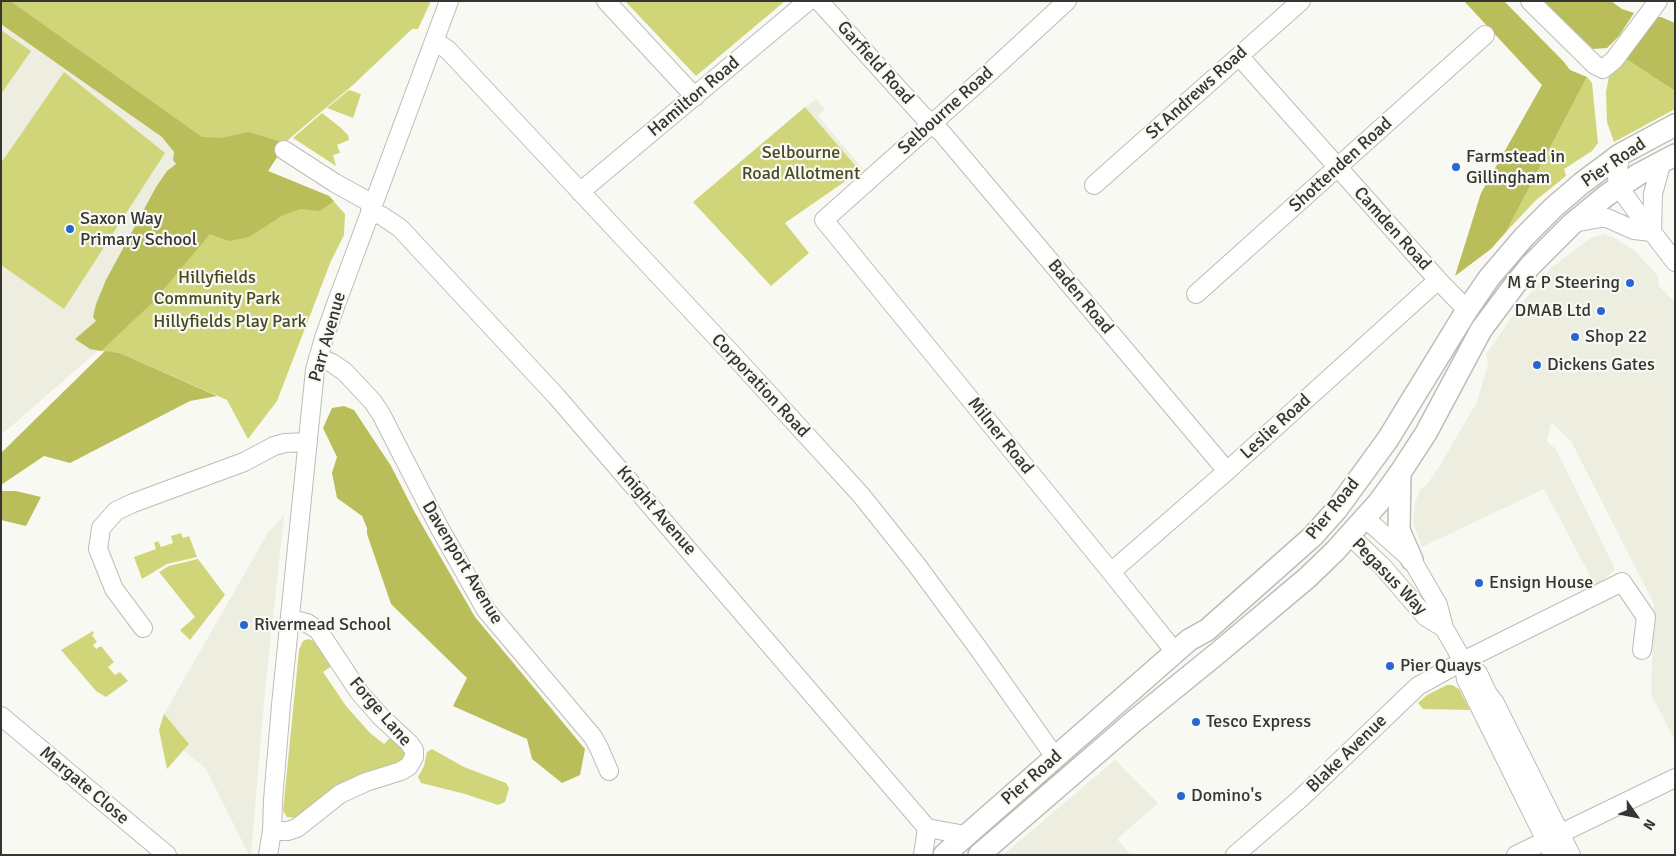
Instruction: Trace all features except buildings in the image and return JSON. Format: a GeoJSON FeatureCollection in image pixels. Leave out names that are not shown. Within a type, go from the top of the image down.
{"type":"FeatureCollection","features":[{"type":"Feature","properties":{"kind":"main road","name":"Pier Road"},"geometry":{"type":"LineString","coordinates":[[944,855],[1175,652],[1189,640],[1207,630],[1313,536],[1337,509],[1388,438],[1467,310],[1495,271],[1535,226],[1576,188],[1622,154],[1675,125]]}},
{"type":"Feature","properties":{"kind":"main road","name":"Pier Road"},"geometry":{"type":"LineString","coordinates":[[979,855],[1133,722],[1292,590],[1350,536],[1400,473],[1426,433],[1481,330],[1530,266],[1573,223],[1607,195],[1668,158]]}},
{"type":"Feature","properties":{"kind":"main road"},"geometry":{"type":"LineString","coordinates":[[1400,473],[1399,530],[1412,560]]}},
{"type":"Feature","properties":{"kind":"main road","name":"Pegasus Way"},"geometry":{"type":"LineString","coordinates":[[1337,509],[1366,518]]}},
{"type":"Feature","properties":{"kind":"main road","name":"Pegasus Way"},"geometry":{"type":"LineString","coordinates":[[1337,509],[1350,536]]}},
{"type":"Feature","properties":{"kind":"street","name":"Parr Avenue"},"geometry":{"type":"LineString","coordinates":[[308,442],[313,386],[318,358],[326,331],[449,1]]}},
{"type":"Feature","properties":{"kind":"street"},"geometry":{"type":"LineString","coordinates":[[606,1],[695,97]]}},
{"type":"Feature","properties":{"kind":"street","name":"Hamilton Road"},"geometry":{"type":"LineString","coordinates":[[580,192],[808,1]]}},
{"type":"Feature","properties":{"kind":"street","name":"Garfield Road"},"geometry":{"type":"LineString","coordinates":[[819,1],[932,124]]}},
{"type":"Feature","properties":{"kind":"street","name":"Selbourne Road"},"geometry":{"type":"LineString","coordinates":[[824,220],[1067,1]]}},
{"type":"Feature","properties":{"kind":"street","name":"St Andrews Road"},"geometry":{"type":"LineString","coordinates":[[1094,185],[1301,1]]}},
{"type":"Feature","properties":{"kind":"street"},"geometry":{"type":"LineString","coordinates":[[1530,1],[1595,65],[1603,68],[1614,60],[1658,1]]}},
{"type":"Feature","properties":{"kind":"street","name":"Shottenden Road"},"geometry":{"type":"LineString","coordinates":[[1196,294],[1485,35]]}},
{"type":"Feature","properties":{"kind":"street","name":"Corporation Road"},"geometry":{"type":"LineString","coordinates":[[435,41],[448,50],[861,495],[916,564],[1055,757]]}},
{"type":"Feature","properties":{"kind":"street","name":"Camden Road"},"geometry":{"type":"LineString","coordinates":[[1239,56],[1438,280],[1467,310]]}},
{"type":"Feature","properties":{"kind":"street","name":"Baden Road"},"geometry":{"type":"LineString","coordinates":[[932,124],[1227,471]]}},
{"type":"Feature","properties":{"kind":"street","name":"Knight Avenue"},"geometry":{"type":"LineString","coordinates":[[284,150],[372,207],[400,228],[558,397],[927,828]]}},
{"type":"Feature","properties":{"kind":"street"},"geometry":{"type":"LineString","coordinates":[[1622,154],[1617,178],[1619,186],[1675,262]]}},
{"type":"Feature","properties":{"kind":"street"},"geometry":{"type":"LineString","coordinates":[[1652,232],[1653,194],[1668,158]]}},
{"type":"Feature","properties":{"kind":"street"},"geometry":{"type":"LineString","coordinates":[[1573,223],[1607,218],[1634,230],[1652,232]]}},
{"type":"Feature","properties":{"kind":"street","name":"Milner Road"},"geometry":{"type":"LineString","coordinates":[[824,220],[1175,652]]}},
{"type":"Feature","properties":{"kind":"street","name":"Leslie Road"},"geometry":{"type":"LineString","coordinates":[[1111,572],[1227,471],[1438,280]]}},
{"type":"Feature","properties":{"kind":"street","name":"Davenport Avenue"},"geometry":{"type":"LineString","coordinates":[[318,358],[332,363],[344,372],[373,402],[439,527],[486,610],[593,737],[600,748],[609,771]]}},
{"type":"Feature","properties":{"kind":"street"},"geometry":{"type":"LineString","coordinates":[[143,628],[114,589],[98,549],[101,528],[116,511],[244,462],[274,446],[285,443],[308,442],[273,790],[272,831],[268,855]]}},
{"type":"Feature","properties":{"kind":"street","name":"Pegasus Way"},"geometry":{"type":"LineString","coordinates":[[1366,518],[1412,560],[1438,605],[1444,628],[1463,661],[1478,673],[1488,694],[1495,703],[1553,843],[1570,855]]}},
{"type":"Feature","properties":{"kind":"street","name":"Pegasus Way"},"geometry":{"type":"LineString","coordinates":[[1350,536],[1382,566],[1426,617],[1444,628]]}},
{"type":"Feature","properties":{"kind":"street"},"geometry":{"type":"LineString","coordinates":[[1463,661],[1622,582],[1646,617],[1642,650]]}},
{"type":"Feature","properties":{"kind":"street","name":"Forge Lane"},"geometry":{"type":"LineString","coordinates":[[272,831],[288,831],[297,828],[340,794],[366,782],[400,772],[409,766],[414,757],[414,750],[410,745],[358,692],[320,632],[307,623],[290,619]]}},
{"type":"Feature","properties":{"kind":"street","name":"Blake Avenue"},"geometry":{"type":"LineString","coordinates":[[1235,855],[1301,798],[1418,686],[1463,661]]}},
{"type":"Feature","properties":{"kind":"street","name":"Margate Close"},"geometry":{"type":"LineString","coordinates":[[1,716],[168,855]]}},
{"type":"Feature","properties":{"kind":"street"},"geometry":{"type":"LineString","coordinates":[[1516,855],[1553,843],[1675,778]]}},
{"type":"Feature","properties":{"kind":"street"},"geometry":{"type":"LineString","coordinates":[[923,855],[927,828],[965,835]]}},
{"type":"Feature","properties":{"kind":"shaded area","name":"Saxon Way Primary School"},"geometry":{"type":"Polygon","coordinates":[[[1,7],[190,145],[101,348],[1,435],[1,7]]]}},
{"type":"Feature","properties":{"kind":"shaded area"},"geometry":{"type":"Polygon","coordinates":[[[816,99],[825,109],[818,116],[863,169],[860,171],[805,107],[816,99]]]}},
{"type":"Feature","properties":{"kind":"shaded area"},"geometry":{"type":"Polygon","coordinates":[[[1604,234],[1615,238],[1635,251],[1658,276],[1659,286],[1671,299],[1675,300],[1674,739],[1651,694],[1654,604],[1571,441],[1551,422],[1547,442],[1556,449],[1615,569],[1596,587],[1544,489],[1422,547],[1413,524],[1415,502],[1420,490],[1428,483],[1439,467],[1477,402],[1488,364],[1486,354],[1518,308],[1552,267],[1591,238],[1604,234]]]}},
{"type":"Feature","properties":{"kind":"shaded area","name":"Rivermead School"},"geometry":{"type":"Polygon","coordinates":[[[284,516],[265,691],[251,855],[249,855],[206,769],[159,730],[164,714],[269,531],[284,516]]]}},
{"type":"Feature","properties":{"kind":"shaded area"},"geometry":{"type":"Polygon","coordinates":[[[1115,760],[1158,803],[1117,839],[1131,855],[1003,855],[1115,760]]]}},
{"type":"Feature","properties":{"kind":"green space","name":"Hillyfields Community Park"},"geometry":{"type":"Polygon","coordinates":[[[1,1],[431,1],[418,29],[412,29],[353,85],[289,139],[268,171],[329,196],[345,214],[344,235],[331,261],[277,401],[248,439],[227,400],[120,353],[101,351],[186,153],[1,1]]]}},
{"type":"Feature","properties":{"kind":"green space"},"geometry":{"type":"Polygon","coordinates":[[[1,1],[10,1],[202,137],[222,138],[248,132],[286,143],[268,171],[329,196],[334,201],[320,211],[301,209],[283,215],[249,237],[229,241],[210,234],[153,302],[101,351],[90,349],[75,339],[96,321],[93,317],[96,304],[106,280],[156,187],[167,171],[176,164],[173,160],[174,152],[162,137],[1,24],[1,1]]]}},
{"type":"Feature","properties":{"kind":"green space"},"geometry":{"type":"Polygon","coordinates":[[[625,1],[785,1],[696,76],[625,1]]]}},
{"type":"Feature","properties":{"kind":"green space"},"geometry":{"type":"Polygon","coordinates":[[[1464,1],[1504,1],[1570,70],[1587,77],[1506,232],[1491,249],[1455,276],[1481,193],[1542,85],[1464,1]]]}},
{"type":"Feature","properties":{"kind":"green space"},"geometry":{"type":"Polygon","coordinates":[[[1543,1],[1611,1],[1622,9],[1634,13],[1619,36],[1607,48],[1593,49],[1543,1]]]}},
{"type":"Feature","properties":{"kind":"green space"},"geometry":{"type":"Polygon","coordinates":[[[1656,17],[1661,17],[1675,23],[1675,91],[1626,59],[1656,17]]]}},
{"type":"Feature","properties":{"kind":"green space"},"geometry":{"type":"Polygon","coordinates":[[[1,30],[31,51],[1,94],[1,30]]]}},
{"type":"Feature","properties":{"kind":"green space"},"geometry":{"type":"Polygon","coordinates":[[[1626,59],[1675,91],[1675,109],[1614,142],[1607,122],[1606,92],[1609,76],[1626,59]]]}},
{"type":"Feature","properties":{"kind":"green space"},"geometry":{"type":"Polygon","coordinates":[[[64,72],[165,153],[64,309],[1,265],[1,163],[64,72]]]}},
{"type":"Feature","properties":{"kind":"green space"},"geometry":{"type":"Polygon","coordinates":[[[1587,77],[1592,83],[1598,143],[1592,151],[1564,169],[1566,176],[1535,201],[1506,232],[1587,77]]]}},
{"type":"Feature","properties":{"kind":"green space"},"geometry":{"type":"Polygon","coordinates":[[[349,90],[361,94],[353,118],[327,108],[349,90]]]}},
{"type":"Feature","properties":{"kind":"green space","name":"Selbourne Road Allotment"},"geometry":{"type":"Polygon","coordinates":[[[805,107],[860,171],[785,223],[809,253],[771,286],[693,202],[805,107]]]}},
{"type":"Feature","properties":{"kind":"green space"},"geometry":{"type":"Polygon","coordinates":[[[322,113],[348,135],[349,140],[337,145],[340,153],[333,155],[336,166],[293,138],[322,113]]]}},
{"type":"Feature","properties":{"kind":"green space"},"geometry":{"type":"Polygon","coordinates":[[[105,351],[120,353],[217,396],[190,401],[70,463],[44,456],[1,485],[1,453],[105,351]]]}},
{"type":"Feature","properties":{"kind":"green space"},"geometry":{"type":"Polygon","coordinates":[[[344,406],[354,410],[391,466],[414,511],[475,617],[585,749],[580,775],[562,783],[532,759],[527,739],[453,706],[467,678],[391,604],[362,516],[337,498],[332,473],[337,457],[323,428],[332,408],[344,406]]]}},
{"type":"Feature","properties":{"kind":"green space"},"geometry":{"type":"Polygon","coordinates":[[[1,491],[16,491],[41,497],[26,526],[1,520],[1,491]]]}},
{"type":"Feature","properties":{"kind":"green space"},"geometry":{"type":"Polygon","coordinates":[[[181,533],[183,538],[189,536],[197,557],[167,564],[142,579],[134,557],[156,549],[154,543],[158,541],[161,547],[173,543],[171,536],[181,533]]]}},
{"type":"Feature","properties":{"kind":"green space"},"geometry":{"type":"Polygon","coordinates":[[[198,559],[225,595],[190,640],[180,630],[195,617],[159,572],[169,566],[198,559]]]}},
{"type":"Feature","properties":{"kind":"green space"},"geometry":{"type":"Polygon","coordinates":[[[93,631],[92,635],[97,642],[93,645],[96,649],[101,646],[114,662],[108,667],[115,675],[120,672],[128,681],[106,697],[96,691],[61,650],[93,631]]]}},
{"type":"Feature","properties":{"kind":"green space"},"geometry":{"type":"Polygon","coordinates":[[[308,639],[317,642],[333,665],[323,672],[346,706],[370,733],[384,744],[392,736],[405,746],[407,759],[295,818],[287,817],[283,811],[299,650],[303,641],[308,639]]]}},
{"type":"Feature","properties":{"kind":"green space"},"geometry":{"type":"Polygon","coordinates":[[[1447,685],[1452,685],[1459,689],[1470,710],[1423,709],[1418,703],[1427,695],[1447,685]]]}},
{"type":"Feature","properties":{"kind":"green space"},"geometry":{"type":"Polygon","coordinates":[[[164,714],[189,744],[167,769],[159,730],[164,714]]]}},
{"type":"Feature","properties":{"kind":"green space"},"geometry":{"type":"Polygon","coordinates":[[[432,749],[464,767],[506,783],[509,788],[505,802],[498,805],[465,794],[421,783],[418,777],[424,766],[427,752],[432,749]]]}},
{"type":"Feature","properties":{"kind":"place","name":"Farmstead in Gillingham"},"geometry":{"type":"Point","coordinates":[1456,167]}},
{"type":"Feature","properties":{"kind":"place","name":"Saxon Way Primary School"},"geometry":{"type":"Point","coordinates":[70,229]}},
{"type":"Feature","properties":{"kind":"place","name":"M & P Steering"},"geometry":{"type":"Point","coordinates":[1630,283]}},
{"type":"Feature","properties":{"kind":"place","name":"DMAB Ltd"},"geometry":{"type":"Point","coordinates":[1601,311]}},
{"type":"Feature","properties":{"kind":"place","name":"Shop 22"},"geometry":{"type":"Point","coordinates":[1575,337]}},
{"type":"Feature","properties":{"kind":"place","name":"Dickens Gates"},"geometry":{"type":"Point","coordinates":[1537,365]}},
{"type":"Feature","properties":{"kind":"place","name":"Ensign House"},"geometry":{"type":"Point","coordinates":[1479,583]}},
{"type":"Feature","properties":{"kind":"place","name":"Rivermead School"},"geometry":{"type":"Point","coordinates":[244,625]}},
{"type":"Feature","properties":{"kind":"place","name":"Pier Quays"},"geometry":{"type":"Point","coordinates":[1390,666]}},
{"type":"Feature","properties":{"kind":"place","name":"Tesco Express"},"geometry":{"type":"Point","coordinates":[1196,722]}},
{"type":"Feature","properties":{"kind":"place","name":"Domino's"},"geometry":{"type":"Point","coordinates":[1181,796]}},
{"type":"Feature","properties":{"kind":"park label","name":"Hillyfields Play Park"},"geometry":{"type":"Point","coordinates":[230,322]}}]}
